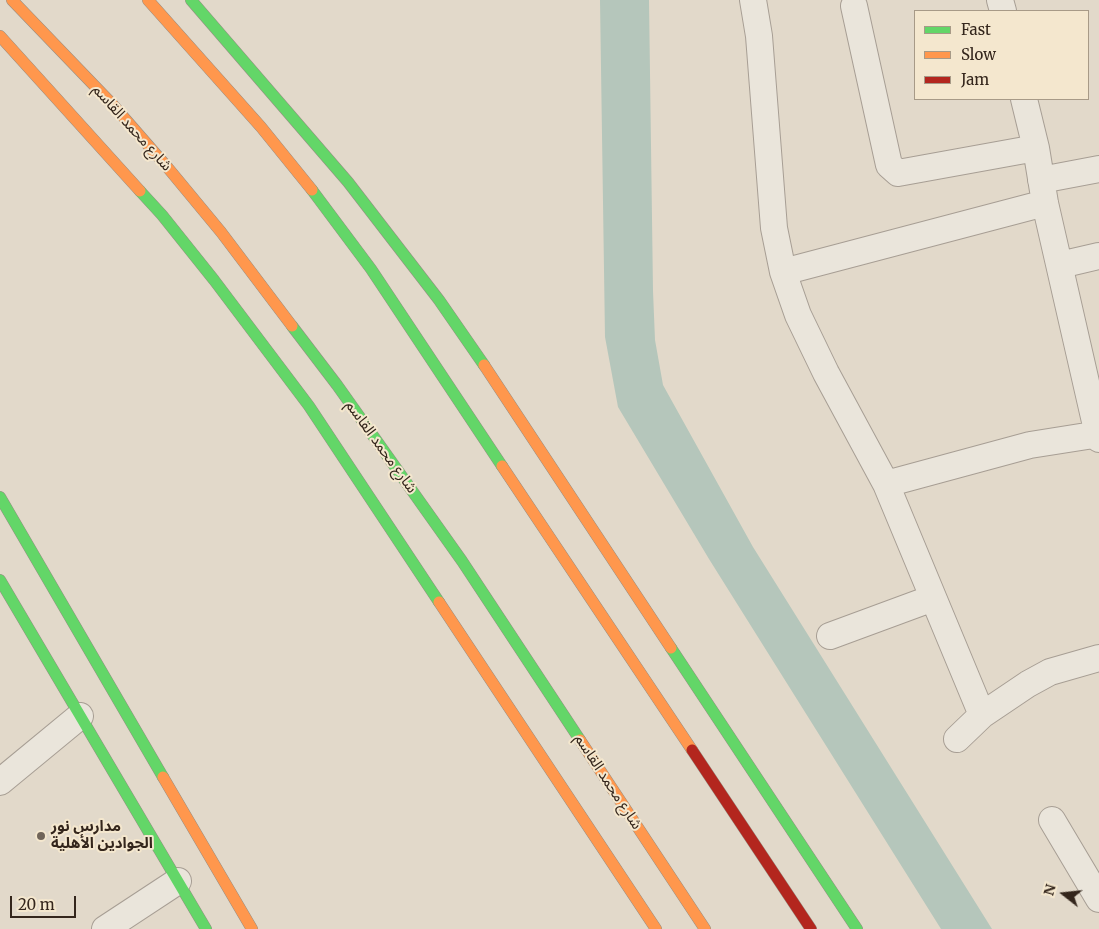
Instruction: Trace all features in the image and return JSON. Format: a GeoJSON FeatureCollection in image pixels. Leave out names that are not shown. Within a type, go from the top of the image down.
{"type":"FeatureCollection","features":[{"type":"Feature","properties":{"kind":"main road","name":"شارع محمد القاسم"},"geometry":{"type":"LineString","coordinates":[[12,0],[113,105],[168,168],[227,240],[337,385],[462,561],[705,929]]}},
{"type":"Feature","properties":{"kind":"main road"},"geometry":{"type":"LineString","coordinates":[[148,0],[261,127],[346,234],[811,929]]}},
{"type":"Feature","properties":{"kind":"main road"},"geometry":{"type":"LineString","coordinates":[[191,0],[348,182],[439,300],[857,929]]}},
{"type":"Feature","properties":{"kind":"main road"},"geometry":{"type":"LineString","coordinates":[[0,36],[162,215],[214,280],[309,406],[656,929]]}},
{"type":"Feature","properties":{"kind":"main road"},"geometry":{"type":"LineString","coordinates":[[0,498],[252,929]]}},
{"type":"Feature","properties":{"kind":"main road"},"geometry":{"type":"LineString","coordinates":[[0,580],[206,929]]}},
{"type":"Feature","properties":{"kind":"street"},"geometry":{"type":"LineString","coordinates":[[753,0],[759,36],[774,228],[783,272],[798,315],[826,373],[886,484],[982,715]]}},
{"type":"Feature","properties":{"kind":"street"},"geometry":{"type":"LineString","coordinates":[[854,6],[889,165],[898,173],[1036,148]]}},
{"type":"Feature","properties":{"kind":"street"},"geometry":{"type":"LineString","coordinates":[[886,484],[1030,445],[1099,436],[1043,192],[1036,148],[1024,100]]}},
{"type":"Feature","properties":{"kind":"street"},"geometry":{"type":"LineString","coordinates":[[783,272],[1043,192],[1099,169]]}},
{"type":"Feature","properties":{"kind":"street"},"geometry":{"type":"LineString","coordinates":[[1060,265],[1099,256]]}},
{"type":"Feature","properties":{"kind":"street"},"geometry":{"type":"LineString","coordinates":[[830,636],[933,598]]}},
{"type":"Feature","properties":{"kind":"street"},"geometry":{"type":"LineString","coordinates":[[957,739],[982,715],[1028,684],[1050,672],[1099,658]]}},
{"type":"Feature","properties":{"kind":"street"},"geometry":{"type":"LineString","coordinates":[[0,782],[80,716]]}},
{"type":"Feature","properties":{"kind":"street"},"geometry":{"type":"LineString","coordinates":[[1052,820],[1099,899]]}},
{"type":"Feature","properties":{"kind":"street"},"geometry":{"type":"LineString","coordinates":[[105,929],[178,881]]}},
{"type":"Feature","properties":{"kind":"shaded area"},"geometry":{"type":"Polygon","coordinates":[[[600,0],[649,0],[653,291],[655,340],[663,385],[753,547],[992,929],[941,929],[709,559],[618,407],[605,337],[600,0]]]}},
{"type":"Feature","properties":{"kind":"traffic: fast"},"geometry":{"type":"LineString","coordinates":[[191,0],[348,182],[439,300],[484,365]]}},
{"type":"Feature","properties":{"kind":"traffic: fast"},"geometry":{"type":"LineString","coordinates":[[312,190],[371,269],[502,466]]}},
{"type":"Feature","properties":{"kind":"traffic: fast"},"geometry":{"type":"LineString","coordinates":[[140,191],[162,215],[214,280],[309,406],[439,602]]}},
{"type":"Feature","properties":{"kind":"traffic: fast"},"geometry":{"type":"LineString","coordinates":[[292,326],[337,385],[462,561],[580,740]]}},
{"type":"Feature","properties":{"kind":"traffic: fast"},"geometry":{"type":"LineString","coordinates":[[0,497],[163,777]]}},
{"type":"Feature","properties":{"kind":"traffic: fast"},"geometry":{"type":"LineString","coordinates":[[0,580],[206,929]]}},
{"type":"Feature","properties":{"kind":"traffic: fast"},"geometry":{"type":"LineString","coordinates":[[671,648],[857,929]]}},
{"type":"Feature","properties":{"kind":"traffic: slow"},"geometry":{"type":"LineString","coordinates":[[12,0],[113,105],[168,168],[221,232],[292,326]]}},
{"type":"Feature","properties":{"kind":"traffic: slow"},"geometry":{"type":"LineString","coordinates":[[148,0],[261,127],[312,190]]}},
{"type":"Feature","properties":{"kind":"traffic: slow"},"geometry":{"type":"LineString","coordinates":[[0,36],[140,191]]}},
{"type":"Feature","properties":{"kind":"traffic: slow"},"geometry":{"type":"LineString","coordinates":[[484,365],[671,648]]}},
{"type":"Feature","properties":{"kind":"traffic: slow"},"geometry":{"type":"LineString","coordinates":[[502,466],[692,750]]}},
{"type":"Feature","properties":{"kind":"traffic: slow"},"geometry":{"type":"LineString","coordinates":[[439,602],[656,929]]}},
{"type":"Feature","properties":{"kind":"traffic: slow"},"geometry":{"type":"LineString","coordinates":[[580,740],[705,929]]}},
{"type":"Feature","properties":{"kind":"traffic: slow"},"geometry":{"type":"LineString","coordinates":[[163,777],[252,929]]}},
{"type":"Feature","properties":{"kind":"traffic: jam"},"geometry":{"type":"LineString","coordinates":[[692,750],[811,929]]}},
{"type":"Feature","properties":{"kind":"place","name":"مدارس نور الجوادين الأهلية"},"geometry":{"type":"Point","coordinates":[41,836]}}]}
